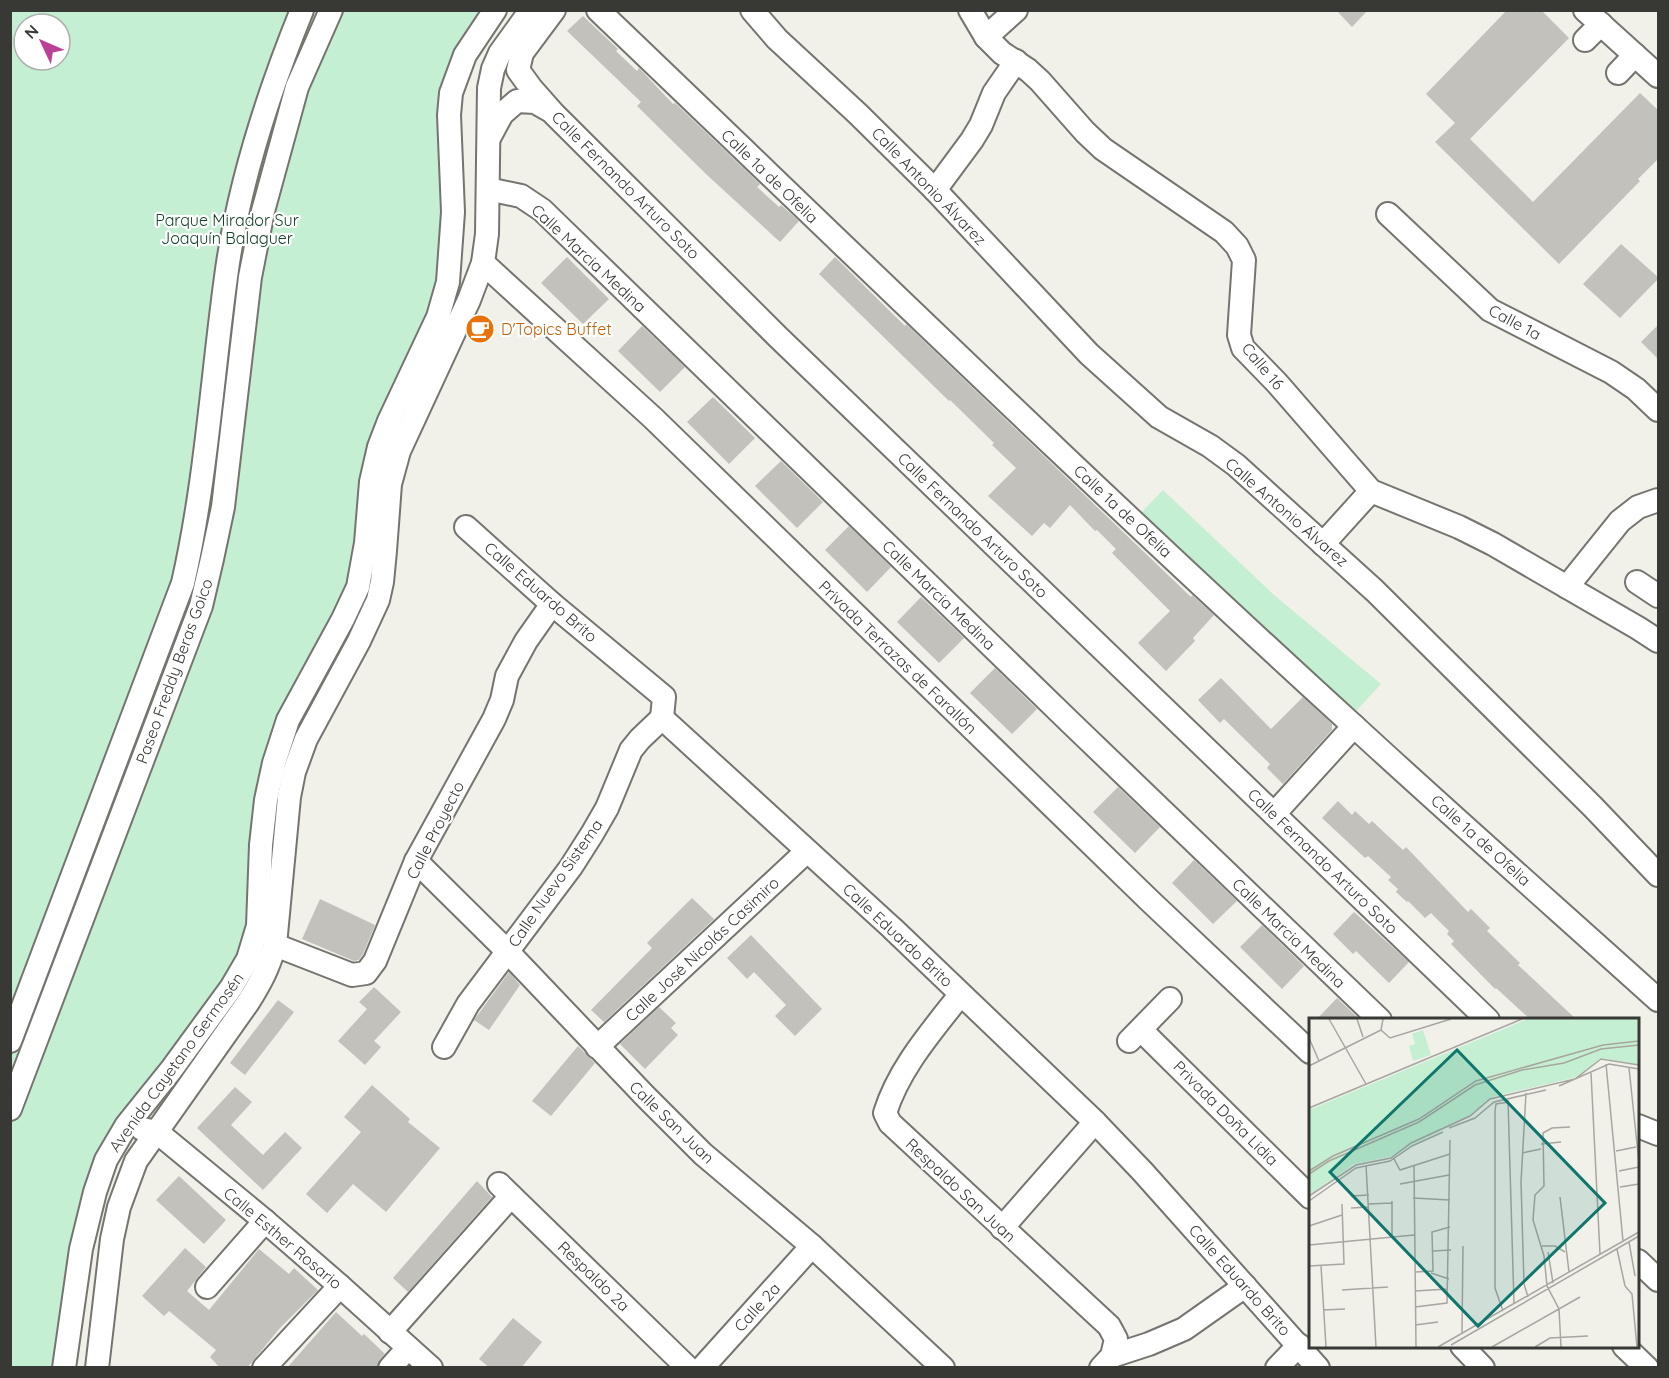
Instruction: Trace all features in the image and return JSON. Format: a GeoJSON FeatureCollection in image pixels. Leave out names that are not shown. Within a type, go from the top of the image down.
{"type":"FeatureCollection","features":[{"type":"Feature","properties":{"kind":"street","name":"Paseo Freddy Beras Goico"},"geometry":{"type":"LineString","coordinates":[[10,1041],[183,583],[203,476],[226,275],[241,193],[264,109],[302,10]]}},
{"type":"Feature","properties":{"kind":"street","name":"Paseo Freddy Beras Goico"},"geometry":{"type":"LineString","coordinates":[[10,1109],[201,606],[223,507],[250,276],[263,211],[297,87],[331,10]]}},
{"type":"Feature","properties":{"kind":"street","name":"Avenida Cayetano Germosén"},"geometry":{"type":"LineString","coordinates":[[64,1368],[81,1249],[95,1192],[106,1160],[126,1126],[224,998],[248,959],[258,926],[261,845],[266,800],[274,763],[288,720],[344,619],[358,587],[366,543],[371,482],[379,447],[389,420],[438,317],[448,282],[451,255],[453,212],[449,115],[451,93],[465,55],[495,10]]}},
{"type":"Feature","properties":{"kind":"street","name":"Avenida Cayetano Germosén"},"geometry":{"type":"LineString","coordinates":[[97,1368],[112,1239],[118,1207],[136,1161],[259,986],[275,945],[289,796],[294,772],[306,739],[359,641],[378,600],[382,582],[390,484],[399,451],[469,300],[483,263],[487,234],[489,88],[493,69],[500,53],[531,10]]}},
{"type":"Feature","properties":{"kind":"street","name":"Calle Fernando Arturo Soto"},"geometry":{"type":"LineString","coordinates":[[554,10],[522,53],[518,69],[554,114],[777,338],[1486,1018]]}},
{"type":"Feature","properties":{"kind":"street","name":"Calle 1a de Ofelia"},"geometry":{"type":"LineString","coordinates":[[598,10],[866,268],[1354,726],[1659,1000]]}},
{"type":"Feature","properties":{"kind":"street","name":"Calle Antonio Álvarez"},"geometry":{"type":"LineString","coordinates":[[752,10],[777,39],[858,114],[934,190],[1089,354],[1158,417],[1209,446],[1236,465],[1376,591],[1659,875]]}},
{"type":"Feature","properties":{"kind":"street","name":"Calle 16"},"geometry":{"type":"LineString","coordinates":[[970,10],[986,36],[1002,53],[1016,61],[1040,81],[1103,149],[1224,232],[1238,246],[1244,260],[1239,335],[1243,348],[1371,491],[1460,527],[1501,548],[1659,641]]}},
{"type":"Feature","properties":{"kind":"street"},"geometry":{"type":"LineString","coordinates":[[986,36],[1016,10]]}},
{"type":"Feature","properties":{"kind":"street"},"geometry":{"type":"LineString","coordinates":[[1590,25],[1635,55],[1659,76]]}},
{"type":"Feature","properties":{"kind":"street"},"geometry":{"type":"LineString","coordinates":[[1618,73],[1635,55]]}},
{"type":"Feature","properties":{"kind":"street"},"geometry":{"type":"LineString","coordinates":[[934,190],[972,140],[1001,80],[1016,61]]}},
{"type":"Feature","properties":{"kind":"street"},"geometry":{"type":"LineString","coordinates":[[488,139],[502,114],[517,101],[535,102],[554,114]]}},
{"type":"Feature","properties":{"kind":"street","name":"Calle Marcia Medina"},"geometry":{"type":"LineString","coordinates":[[488,189],[521,196],[542,210],[1378,1018]]}},
{"type":"Feature","properties":{"kind":"street","name":"Calle 1a"},"geometry":{"type":"LineString","coordinates":[[1388,214],[1490,310],[1611,372],[1636,389],[1659,410]]}},
{"type":"Feature","properties":{"kind":"street","name":"Privada Terrazas de Farallón"},"geometry":{"type":"LineString","coordinates":[[483,263],[653,418],[1150,901],[1309,1050]]}},
{"type":"Feature","properties":{"kind":"street"},"geometry":{"type":"LineString","coordinates":[[1323,543],[1371,491]]}},
{"type":"Feature","properties":{"kind":"street"},"geometry":{"type":"LineString","coordinates":[[1567,587],[1620,521],[1638,507],[1659,500]]}},
{"type":"Feature","properties":{"kind":"street","name":"Calle Eduardo Brito"},"geometry":{"type":"LineString","coordinates":[[466,527],[552,604],[664,697],[662,718],[892,928],[1095,1122],[1318,1368]]}},
{"type":"Feature","properties":{"kind":"street"},"geometry":{"type":"LineString","coordinates":[[1637,582],[1659,596]]}},
{"type":"Feature","properties":{"kind":"street","name":"Calle Proyecto"},"geometry":{"type":"LineString","coordinates":[[275,945],[352,975],[366,973],[375,961],[416,861],[494,719],[502,700],[507,676],[526,641],[552,604]]}},
{"type":"Feature","properties":{"kind":"street","name":"Calle Nuevo Sistema"},"geometry":{"type":"LineString","coordinates":[[444,1047],[468,1004],[571,867],[592,834],[607,808],[631,750],[662,718]]}},
{"type":"Feature","properties":{"kind":"street"},"geometry":{"type":"LineString","coordinates":[[1274,814],[1354,726]]}},
{"type":"Feature","properties":{"kind":"street","name":"Calle José Nicolás Casimiro"},"geometry":{"type":"LineString","coordinates":[[597,1047],[807,850]]}},
{"type":"Feature","properties":{"kind":"street","name":"Calle San Juan"},"geometry":{"type":"LineString","coordinates":[[416,861],[507,951],[597,1047],[703,1154],[812,1246],[943,1368]]}},
{"type":"Feature","properties":{"kind":"street","name":"Respaldo San Juan"},"geometry":{"type":"LineString","coordinates":[[960,995],[923,1042],[891,1095],[885,1113],[890,1123],[1109,1326],[1116,1339],[1106,1362]]}},
{"type":"Feature","properties":{"kind":"street","name":"Privada Doña Lidia"},"geometry":{"type":"LineString","coordinates":[[1170,999],[1135,1035],[1309,1195]]}},
{"type":"Feature","properties":{"kind":"street"},"geometry":{"type":"LineString","coordinates":[[1002,1228],[1095,1122]]}},
{"type":"Feature","properties":{"kind":"street","name":"Calle Esther Rosario"},"geometry":{"type":"LineString","coordinates":[[126,1126],[157,1132],[265,1221],[430,1368]]}},
{"type":"Feature","properties":{"kind":"street"},"geometry":{"type":"LineString","coordinates":[[1639,1126],[1659,1134]]}},
{"type":"Feature","properties":{"kind":"street","name":"Respaldo 2a"},"geometry":{"type":"LineString","coordinates":[[390,1332],[505,1190],[688,1368]]}},
{"type":"Feature","properties":{"kind":"street"},"geometry":{"type":"LineString","coordinates":[[207,1287],[265,1221]]}},
{"type":"Feature","properties":{"kind":"street","name":"Calle 2a"},"geometry":{"type":"LineString","coordinates":[[702,1368],[812,1246]]}},
{"type":"Feature","properties":{"kind":"street"},"geometry":{"type":"LineString","coordinates":[[1639,1262],[1659,1280]]}},
{"type":"Feature","properties":{"kind":"street"},"geometry":{"type":"LineString","coordinates":[[264,1368],[340,1286]]}},
{"type":"Feature","properties":{"kind":"street"},"geometry":{"type":"LineString","coordinates":[[1106,1362],[1184,1329],[1245,1286]]}},
{"type":"Feature","properties":{"kind":"street"},"geometry":{"type":"LineString","coordinates":[[1277,1368],[1299,1346]]}},
{"type":"Feature","properties":{"kind":"street"},"geometry":{"type":"LineString","coordinates":[[390,1368],[408,1348]]}},
{"type":"Feature","properties":{"kind":"street"},"geometry":{"type":"LineString","coordinates":[[1463,1348],[1483,1368]]}},
{"type":"Feature","properties":{"kind":"street"},"geometry":{"type":"LineString","coordinates":[[1625,1348],[1647,1368]]}},
{"type":"Feature","properties":{"kind":"green space","name":"Parque Mirador Sur Joaquín Balaguer"},"geometry":{"type":"Polygon","coordinates":[[[10,11],[488,11],[456,57],[438,289],[357,543],[348,590],[298,685],[241,956],[132,1107],[54,1368],[10,1367],[10,11]]]}},
{"type":"Feature","properties":{"kind":"green space"},"geometry":{"type":"Polygon","coordinates":[[[1163,490],[1274,595],[1381,684],[1355,712],[1138,516],[1163,490]]]}},
{"type":"Feature","properties":{"kind":"building"},"geometry":{"type":"Polygon","coordinates":[[[1336,10],[1368,10],[1352,27],[1336,10]]]}},
{"type":"Feature","properties":{"kind":"building"},"geometry":{"type":"Polygon","coordinates":[[[1507,10],[1541,10],[1569,38],[1470,139],[1533,202],[1640,93],[1659,111],[1659,158],[1638,179],[1640,181],[1559,264],[1435,142],[1455,123],[1426,94],[1507,10]]]}},
{"type":"Feature","properties":{"kind":"building"},"geometry":{"type":"Polygon","coordinates":[[[583,16],[618,49],[616,51],[637,71],[639,68],[673,104],[675,103],[760,184],[757,187],[799,221],[780,242],[637,106],[641,102],[567,31],[583,16]]]}},
{"type":"Feature","properties":{"kind":"building"},"geometry":{"type":"Polygon","coordinates":[[[1621,244],[1659,278],[1620,318],[1583,284],[1621,244]]]}},
{"type":"Feature","properties":{"kind":"building"},"geometry":{"type":"Polygon","coordinates":[[[567,257],[609,299],[583,324],[541,283],[567,257]]]}},
{"type":"Feature","properties":{"kind":"building"},"geometry":{"type":"Polygon","coordinates":[[[835,257],[1191,597],[1192,595],[1214,615],[1193,638],[1195,641],[1166,671],[1138,643],[1170,611],[1112,553],[1116,549],[1070,505],[1050,528],[1044,523],[1032,536],[988,496],[1016,468],[992,445],[994,443],[819,274],[835,257]]]}},
{"type":"Feature","properties":{"kind":"building"},"geometry":{"type":"Polygon","coordinates":[[[1659,324],[1659,360],[1641,342],[1659,324]]]}},
{"type":"Feature","properties":{"kind":"building"},"geometry":{"type":"Polygon","coordinates":[[[642,326],[685,367],[660,392],[618,351],[642,326]]]}},
{"type":"Feature","properties":{"kind":"building"},"geometry":{"type":"Polygon","coordinates":[[[713,397],[755,438],[729,464],[687,422],[713,397]]]}},
{"type":"Feature","properties":{"kind":"building"},"geometry":{"type":"Polygon","coordinates":[[[781,461],[823,502],[797,528],[755,486],[781,461]]]}},
{"type":"Feature","properties":{"kind":"building"},"geometry":{"type":"Polygon","coordinates":[[[849,526],[891,567],[867,592],[825,550],[849,526]]]}},
{"type":"Feature","properties":{"kind":"building"},"geometry":{"type":"Polygon","coordinates":[[[921,597],[964,638],[939,663],[897,622],[921,597]]]}},
{"type":"Feature","properties":{"kind":"building"},"geometry":{"type":"Polygon","coordinates":[[[995,668],[1037,709],[1012,734],[970,693],[995,668]]]}},
{"type":"Feature","properties":{"kind":"building"},"geometry":{"type":"Polygon","coordinates":[[[1221,678],[1271,729],[1303,697],[1332,724],[1332,730],[1283,784],[1267,768],[1270,764],[1224,719],[1220,723],[1198,700],[1221,678]]]}},
{"type":"Feature","properties":{"kind":"building"},"geometry":{"type":"Polygon","coordinates":[[[1118,787],[1160,827],[1135,853],[1093,812],[1118,787]]]}},
{"type":"Feature","properties":{"kind":"building"},"geometry":{"type":"Polygon","coordinates":[[[1338,801],[1352,815],[1355,811],[1369,824],[1372,821],[1403,850],[1406,847],[1468,912],[1471,909],[1490,928],[1487,931],[1520,963],[1518,965],[1575,1018],[1529,1018],[1495,989],[1451,944],[1454,941],[1447,934],[1449,931],[1431,913],[1425,918],[1396,892],[1398,889],[1388,880],[1391,877],[1368,856],[1365,858],[1322,818],[1338,801]]]}},
{"type":"Feature","properties":{"kind":"building"},"geometry":{"type":"Polygon","coordinates":[[[1194,860],[1237,901],[1213,924],[1172,883],[1194,860]]]}},
{"type":"Feature","properties":{"kind":"building"},"geometry":{"type":"Polygon","coordinates":[[[692,898],[714,919],[604,1022],[591,1010],[652,948],[647,943],[692,898]]]}},
{"type":"Feature","properties":{"kind":"building"},"geometry":{"type":"Polygon","coordinates":[[[320,899],[375,925],[359,960],[354,961],[302,939],[320,899]]]}},
{"type":"Feature","properties":{"kind":"building"},"geometry":{"type":"Polygon","coordinates":[[[1354,912],[1409,962],[1389,983],[1356,951],[1353,954],[1333,934],[1354,912]]]}},
{"type":"Feature","properties":{"kind":"building"},"geometry":{"type":"Polygon","coordinates":[[[1262,925],[1304,966],[1282,989],[1240,947],[1262,925]]]}},
{"type":"Feature","properties":{"kind":"building"},"geometry":{"type":"Polygon","coordinates":[[[751,935],[822,1009],[795,1036],[775,1016],[786,1005],[754,972],[747,979],[727,958],[751,935]]]}},
{"type":"Feature","properties":{"kind":"building"},"geometry":{"type":"Polygon","coordinates":[[[509,972],[520,985],[489,1030],[474,1020],[509,972]]]}},
{"type":"Feature","properties":{"kind":"building"},"geometry":{"type":"Polygon","coordinates":[[[374,987],[401,1012],[374,1041],[381,1047],[365,1065],[338,1041],[367,1009],[359,1002],[374,987]]]}},
{"type":"Feature","properties":{"kind":"building"},"geometry":{"type":"Polygon","coordinates":[[[1337,998],[1358,1018],[1318,1018],[1337,998]]]}},
{"type":"Feature","properties":{"kind":"building"},"geometry":{"type":"Polygon","coordinates":[[[278,1000],[294,1012],[245,1075],[230,1063],[278,1000]]]}},
{"type":"Feature","properties":{"kind":"building"},"geometry":{"type":"Polygon","coordinates":[[[659,1007],[676,1023],[671,1028],[678,1035],[645,1069],[620,1044],[659,1007]]]}},
{"type":"Feature","properties":{"kind":"building"},"geometry":{"type":"Polygon","coordinates":[[[578,1046],[595,1063],[551,1116],[532,1101],[578,1046]]]}},
{"type":"Feature","properties":{"kind":"building"},"geometry":{"type":"Polygon","coordinates":[[[372,1085],[410,1119],[408,1122],[440,1148],[386,1212],[353,1184],[327,1213],[306,1194],[361,1132],[344,1117],[372,1085]]]}},
{"type":"Feature","properties":{"kind":"building"},"geometry":{"type":"Polygon","coordinates":[[[235,1087],[252,1102],[231,1125],[263,1155],[285,1132],[302,1148],[263,1190],[197,1128],[235,1087]]]}},
{"type":"Feature","properties":{"kind":"building"},"geometry":{"type":"Polygon","coordinates":[[[179,1176],[226,1220],[204,1244],[156,1200],[179,1176]]]}},
{"type":"Feature","properties":{"kind":"building"},"geometry":{"type":"Polygon","coordinates":[[[477,1181],[492,1197],[408,1292],[393,1278],[477,1181]]]}},
{"type":"Feature","properties":{"kind":"building"},"geometry":{"type":"Polygon","coordinates":[[[185,1248],[206,1267],[187,1291],[209,1310],[259,1249],[289,1274],[294,1268],[318,1290],[280,1328],[247,1368],[220,1368],[210,1357],[216,1350],[169,1311],[164,1316],[142,1296],[185,1248]]]}},
{"type":"Feature","properties":{"kind":"building"},"geometry":{"type":"Polygon","coordinates":[[[336,1312],[385,1354],[380,1359],[377,1368],[287,1368],[336,1312]]]}},
{"type":"Feature","properties":{"kind":"building"},"geometry":{"type":"Polygon","coordinates":[[[513,1318],[542,1342],[521,1368],[490,1368],[479,1359],[513,1318]]]}},
{"type":"Feature","properties":{"kind":"place","name":"D'Topics Buffet"},"geometry":{"type":"Point","coordinates":[480,329]}}]}
